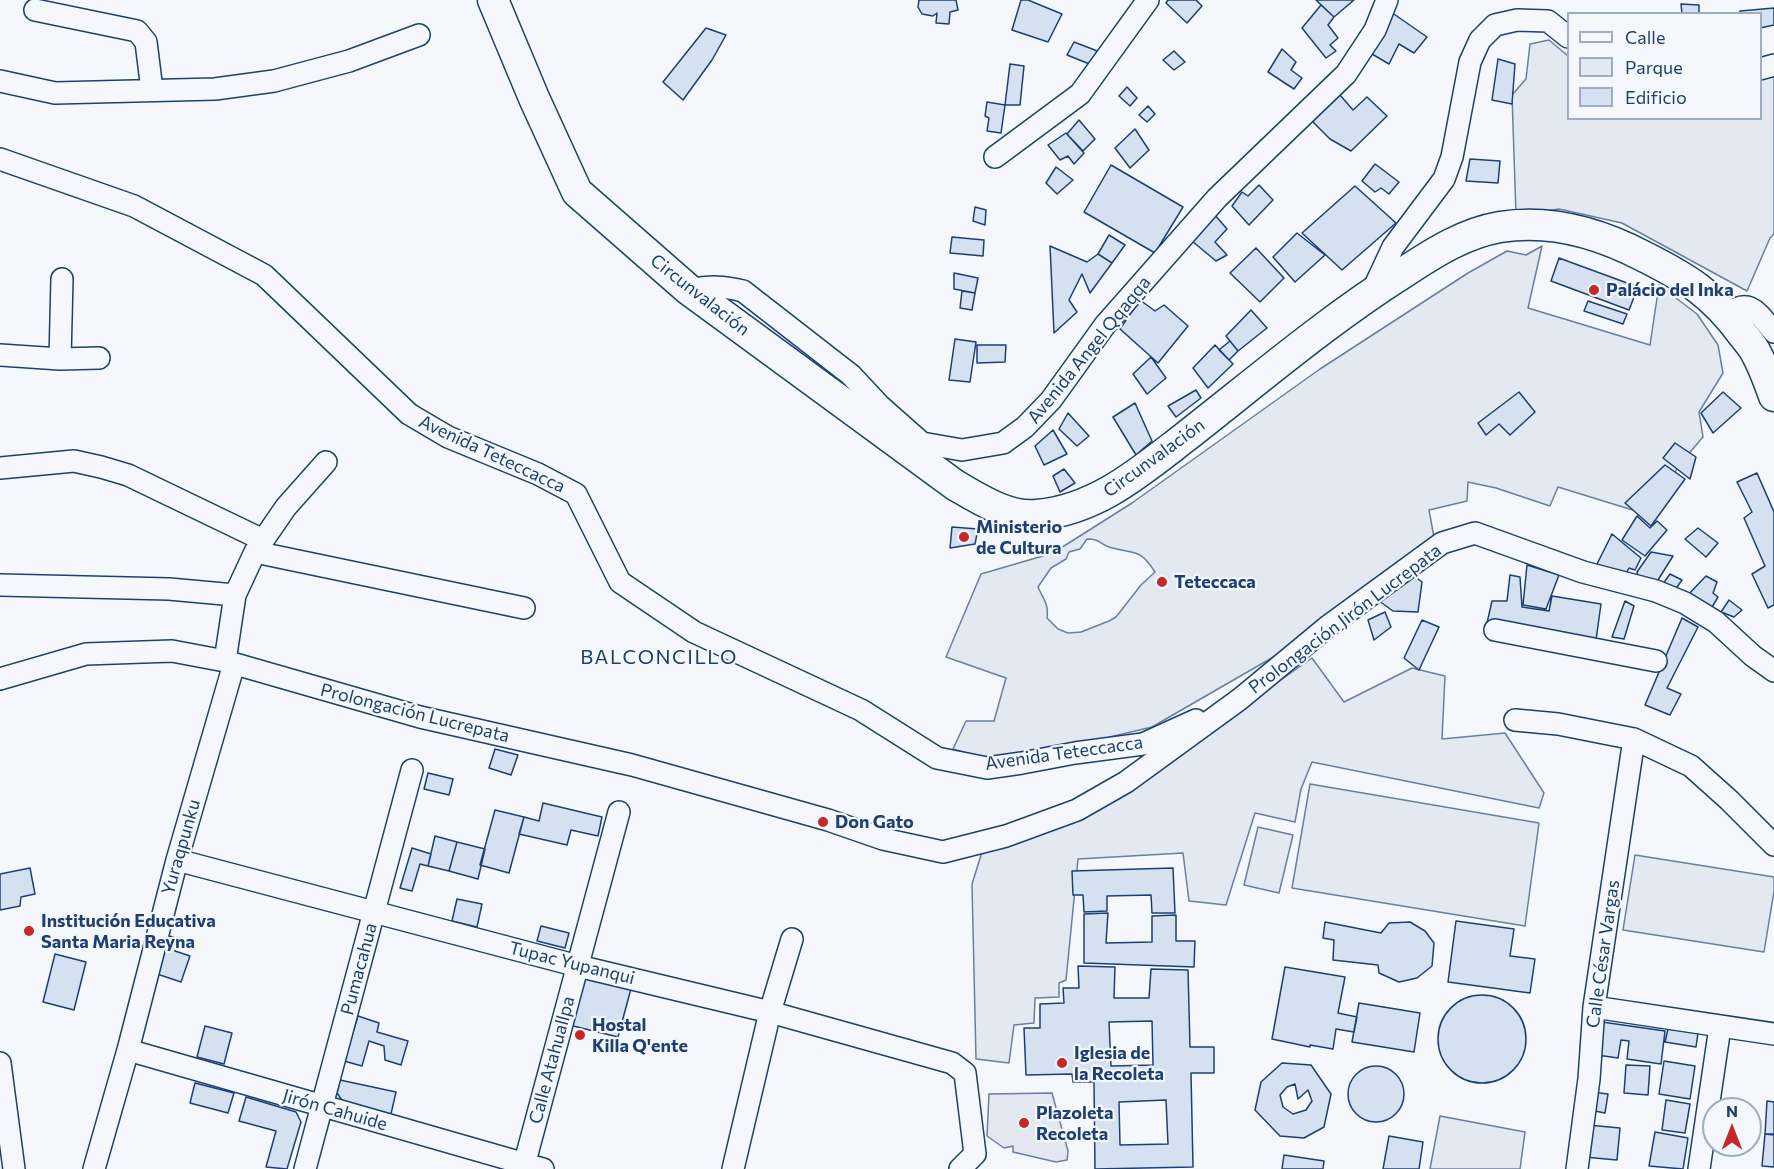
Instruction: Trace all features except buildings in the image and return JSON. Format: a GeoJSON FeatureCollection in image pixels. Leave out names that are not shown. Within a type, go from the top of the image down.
{"type":"FeatureCollection","features":[{"type":"Feature","properties":{"kind":"highway","name":"Circunvalación"},"geometry":{"type":"LineString","coordinates":[[493,0],[577,192],[689,290],[955,485],[990,504],[1017,514],[1036,515],[1082,505],[1103,496],[1148,466],[1372,292],[1442,248],[1497,227],[1521,224],[1556,227],[1601,236],[1683,276],[1705,293],[1738,310],[1774,396]]}},
{"type":"Feature","properties":{"kind":"street"},"geometry":{"type":"LineString","coordinates":[[995,157],[1080,94],[1148,0]]}},
{"type":"Feature","properties":{"kind":"street","name":"Avenida Angel Qqaqqa"},"geometry":{"type":"LineString","coordinates":[[689,290],[706,286],[725,286],[743,291],[851,375],[879,405],[922,443],[962,450],[1003,443],[1025,427],[1051,400],[1105,325],[1217,198],[1346,74],[1375,30],[1387,0]]}},
{"type":"Feature","properties":{"kind":"street"},"geometry":{"type":"LineString","coordinates":[[35,10],[137,31],[146,42],[152,90]]}},
{"type":"Feature","properties":{"kind":"street"},"geometry":{"type":"LineString","coordinates":[[1372,292],[1393,247],[1444,178],[1452,157],[1470,62],[1480,40],[1495,25],[1517,20],[1548,21],[1567,35]]}},
{"type":"Feature","properties":{"kind":"street"},"geometry":{"type":"LineString","coordinates":[[0,81],[55,93],[214,89],[274,81],[349,61],[419,35]]}},
{"type":"Feature","properties":{"kind":"street","name":"Avenida Teteccacca"},"geometry":{"type":"LineString","coordinates":[[0,159],[134,206],[264,275],[409,414],[448,438],[538,474],[576,494],[620,582],[694,632],[861,710],[937,758],[987,768],[1143,744],[1240,699]]}},
{"type":"Feature","properties":{"kind":"street"},"geometry":{"type":"LineString","coordinates":[[60,359],[63,279]]}},
{"type":"Feature","properties":{"kind":"street"},"geometry":{"type":"LineString","coordinates":[[1738,310],[1755,311],[1774,332]]}},
{"type":"Feature","properties":{"kind":"street"},"geometry":{"type":"LineString","coordinates":[[0,355],[60,359],[99,358]]}},
{"type":"Feature","properties":{"kind":"street"},"geometry":{"type":"LineString","coordinates":[[0,468],[74,461],[101,467],[128,475],[259,546],[524,608]]}},
{"type":"Feature","properties":{"kind":"street","name":"Yuraqpunku"},"geometry":{"type":"LineString","coordinates":[[94,1169],[128,1050],[229,663],[235,595],[259,546],[285,507],[326,462]]}},
{"type":"Feature","properties":{"kind":"street","name":"Prolongación Jirón Lucrepata"},"geometry":{"type":"LineString","coordinates":[[1240,699],[1327,627],[1442,543],[1474,533],[1583,572],[1656,591],[1685,603],[1716,622],[1753,656],[1774,671]]}},
{"type":"Feature","properties":{"kind":"street"},"geometry":{"type":"LineString","coordinates":[[0,585],[169,589],[235,595]]}},
{"type":"Feature","properties":{"kind":"street"},"geometry":{"type":"LineString","coordinates":[[1496,630],[1656,662]]}},
{"type":"Feature","properties":{"kind":"street","name":"Prolongación Lucrepata"},"geometry":{"type":"LineString","coordinates":[[0,679],[86,654],[172,651],[229,663],[420,717],[632,765],[828,820],[883,839],[943,852],[1006,836],[1077,810],[1126,782],[1240,699]]}},
{"type":"Feature","properties":{"kind":"street"},"geometry":{"type":"LineString","coordinates":[[1515,720],[1558,724],[1634,739],[1691,766],[1751,820],[1774,845]]}},
{"type":"Feature","properties":{"kind":"street","name":"Calle César Vargas"},"geometry":{"type":"LineString","coordinates":[[1577,1169],[1589,1079],[1594,1007],[1634,739]]}},
{"type":"Feature","properties":{"kind":"street","name":"Pumacahua"},"geometry":{"type":"LineString","coordinates":[[305,1169],[412,770]]}},
{"type":"Feature","properties":{"kind":"street","name":"Calle Atahuallpa"},"geometry":{"type":"LineString","coordinates":[[530,1167],[578,966],[619,812]]}},
{"type":"Feature","properties":{"kind":"street","name":"Tupac Yupanqui"},"geometry":{"type":"LineString","coordinates":[[177,860],[578,966],[770,1012],[952,1064],[965,1073],[975,1154],[960,1169]]}},
{"type":"Feature","properties":{"kind":"street"},"geometry":{"type":"LineString","coordinates":[[733,1169],[770,1012],[792,939]]}},
{"type":"Feature","properties":{"kind":"street"},"geometry":{"type":"LineString","coordinates":[[1594,1007],[1774,1034]]}},
{"type":"Feature","properties":{"kind":"street"},"geometry":{"type":"LineString","coordinates":[[1699,1169],[1720,1027]]}},
{"type":"Feature","properties":{"kind":"street","name":"Jirón Cahuide"},"geometry":{"type":"LineString","coordinates":[[128,1050],[530,1167]]}},
{"type":"Feature","properties":{"kind":"street"},"geometry":{"type":"LineString","coordinates":[[0,1063],[14,1169]]}},
{"type":"Feature","properties":{"kind":"green space"},"geometry":{"type":"Polygon","coordinates":[[[1549,40],[1567,55],[1567,120],[1762,120],[1762,72],[1774,71],[1774,234],[1770,238],[1747,291],[1622,223],[1559,209],[1516,215],[1512,95],[1526,79],[1530,44],[1549,40]]]}},
{"type":"Feature","properties":{"kind":"green space"},"geometry":{"type":"Polygon","coordinates":[[[1542,246],[1528,308],[1650,345],[1659,285],[1697,314],[1718,345],[1723,373],[1699,412],[1703,437],[1679,465],[1652,516],[1558,487],[1550,506],[1496,488],[1468,482],[1467,501],[1429,510],[1435,543],[1289,648],[1152,727],[1076,745],[983,758],[953,749],[966,721],[994,721],[1006,678],[946,657],[981,574],[1053,553],[1132,503],[1320,369],[1468,273],[1507,251],[1526,255],[1542,246]],[[1087,539],[1080,549],[1069,552],[1066,559],[1051,568],[1038,587],[1046,605],[1047,618],[1058,629],[1068,633],[1081,632],[1116,617],[1141,585],[1155,572],[1140,555],[1109,547],[1087,539]]]}},
{"type":"Feature","properties":{"kind":"green space"},"geometry":{"type":"Polygon","coordinates":[[[1312,658],[1344,702],[1412,668],[1445,676],[1442,739],[1505,733],[1544,793],[1539,808],[1312,762],[1301,789],[1295,822],[1255,813],[1226,905],[1189,901],[1183,853],[1078,859],[1066,980],[1059,983],[1059,997],[1035,998],[1034,1023],[1014,1025],[1009,1063],[976,1059],[972,884],[982,852],[1228,717],[1312,658]]]}},
{"type":"Feature","properties":{"kind":"green space"},"geometry":{"type":"Polygon","coordinates":[[[1310,784],[1539,823],[1525,926],[1292,888],[1310,784]]]}},
{"type":"Feature","properties":{"kind":"green space"},"geometry":{"type":"Polygon","coordinates":[[[1258,827],[1293,835],[1279,893],[1244,885],[1258,827]]]}},
{"type":"Feature","properties":{"kind":"green space"},"geometry":{"type":"Polygon","coordinates":[[[1635,855],[1774,877],[1774,891],[1764,952],[1623,930],[1635,855]]]}},
{"type":"Feature","properties":{"kind":"green space"},"geometry":{"type":"Polygon","coordinates":[[[1440,1116],[1525,1132],[1520,1169],[1430,1169],[1440,1116]]]}},
{"type":"Feature","properties":{"kind":"shaded area","name":"Plazoleta Recoleta"},"geometry":{"type":"Polygon","coordinates":[[[1052,1093],[1068,1151],[1067,1160],[1056,1162],[1013,1152],[1013,1146],[1004,1148],[987,1136],[989,1094],[1052,1093]]]}},
{"type":"Feature","properties":{"kind":"place","name":"Palácio del Inka"},"geometry":{"type":"Point","coordinates":[1594,290]}},
{"type":"Feature","properties":{"kind":"place","name":"Ministerio de Cultura"},"geometry":{"type":"Point","coordinates":[964,537]}},
{"type":"Feature","properties":{"kind":"place","name":"Teteccaca"},"geometry":{"type":"Point","coordinates":[1162,582]}},
{"type":"Feature","properties":{"kind":"place","name":"Don Gato"},"geometry":{"type":"Point","coordinates":[823,822]}},
{"type":"Feature","properties":{"kind":"place","name":"Institución Educativa Santa Maria Reyna"},"geometry":{"type":"Point","coordinates":[29,931]}},
{"type":"Feature","properties":{"kind":"place","name":"Hostal Killa Q'ente"},"geometry":{"type":"Point","coordinates":[580,1035]}},
{"type":"Feature","properties":{"kind":"place","name":"Iglesia de la Recoleta"},"geometry":{"type":"Point","coordinates":[1062,1063]}},
{"type":"Feature","properties":{"kind":"place","name":"Plazoleta Recoleta"},"geometry":{"type":"Point","coordinates":[1024,1123]}},
{"type":"Feature","properties":{"kind":"district","name":"BALCONCILLO"},"geometry":{"type":"Point","coordinates":[659,657]}}]}
